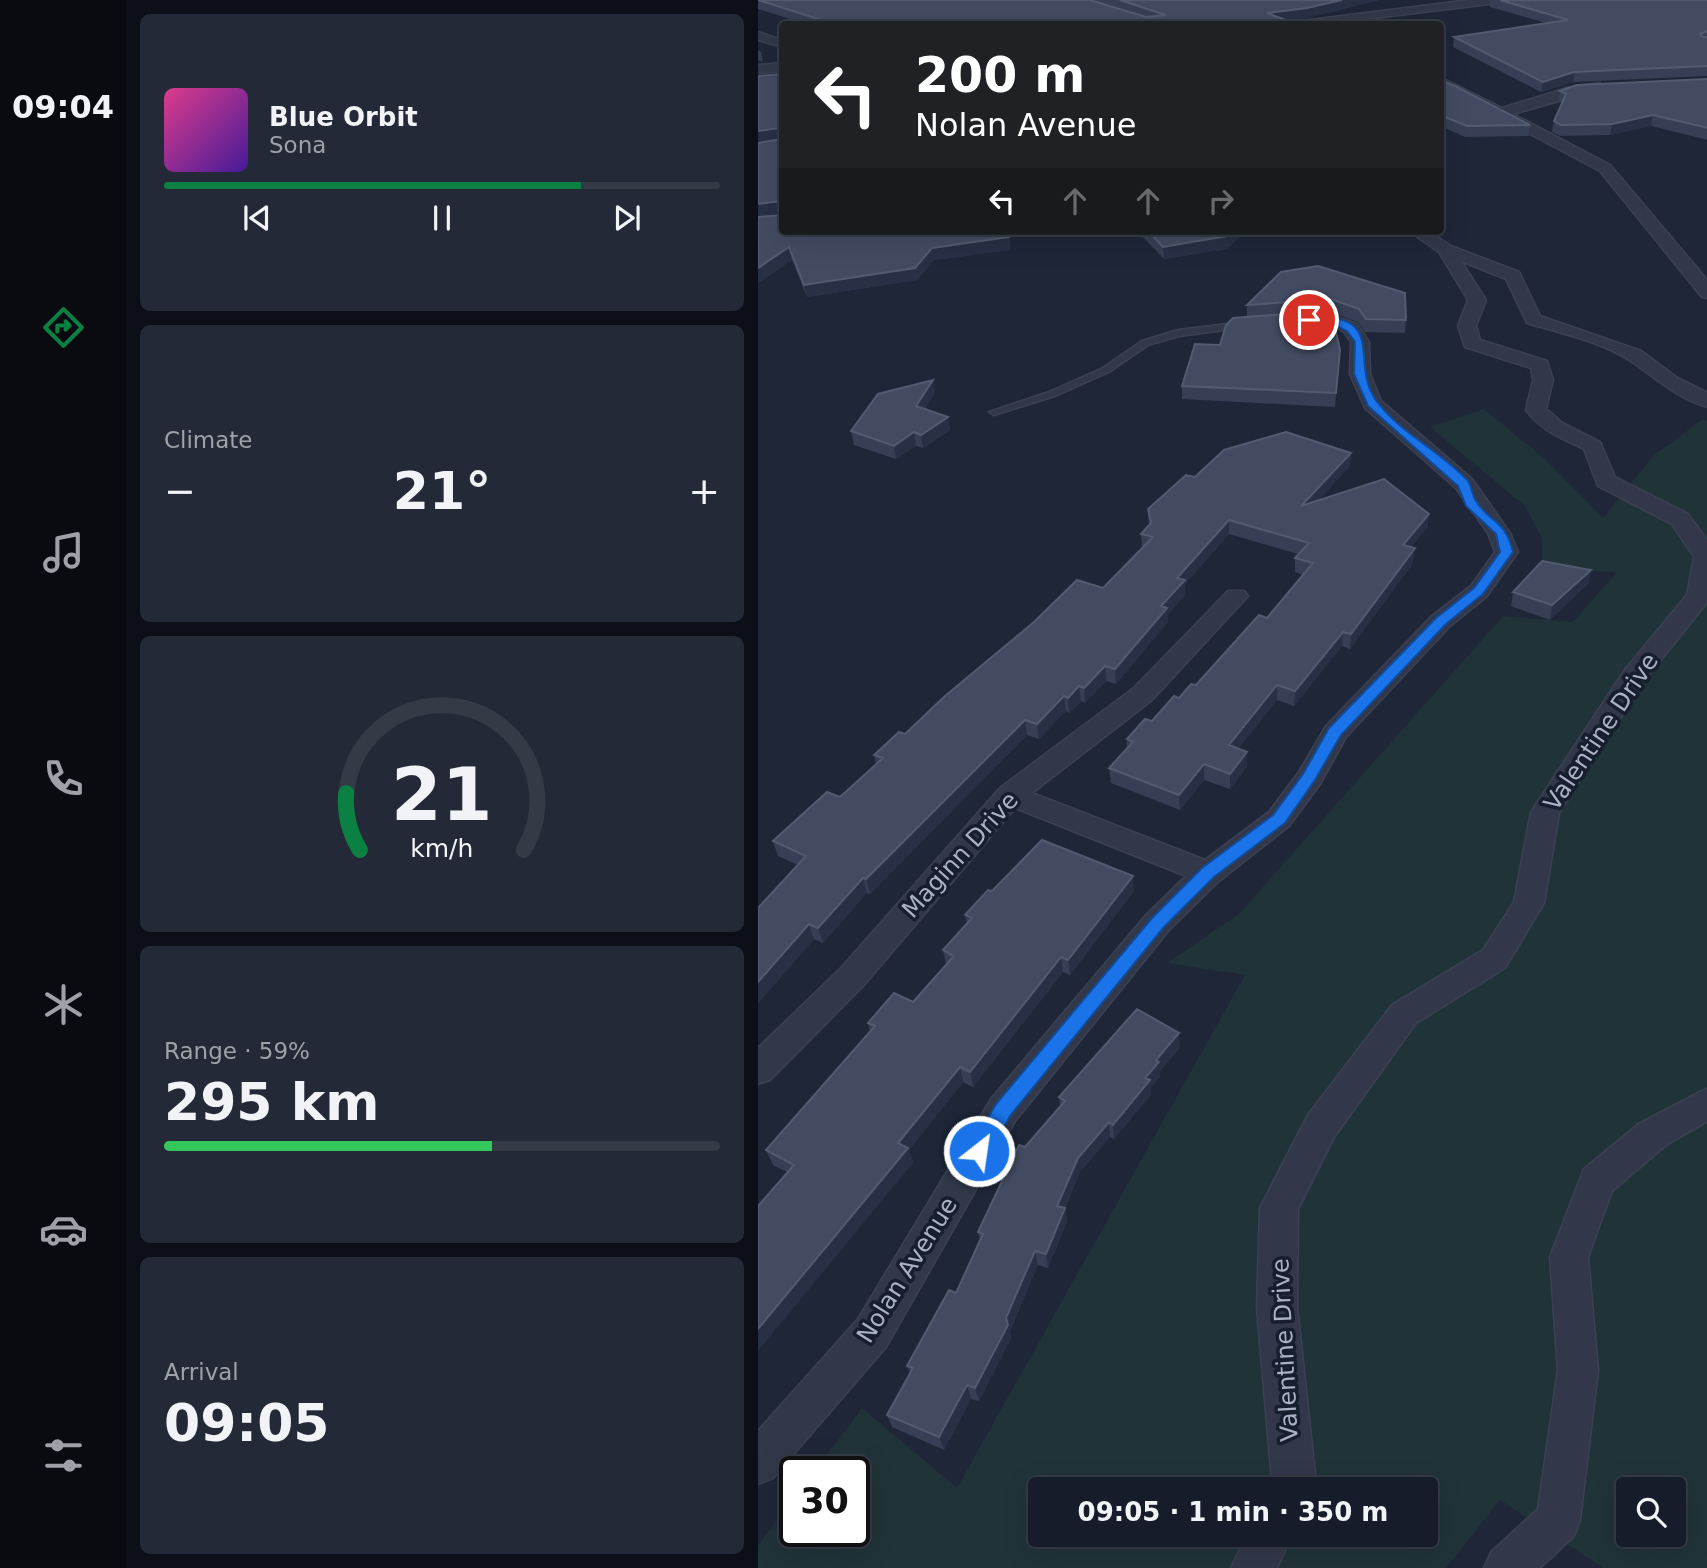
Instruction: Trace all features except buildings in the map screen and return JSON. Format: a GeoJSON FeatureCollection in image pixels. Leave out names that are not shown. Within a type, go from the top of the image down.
{"type":"FeatureCollection","features":[{"type":"Feature","properties":{"kind":"street"},"geometry":{"type":"LineString","coordinates":[[1406,0],[1437,9]]}},
{"type":"Feature","properties":{"kind":"street"},"geometry":{"type":"LineString","coordinates":[[1343,21],[1497,0]]}},
{"type":"Feature","properties":{"kind":"street"},"geometry":{"type":"LineString","coordinates":[[758,36],[779,43]]}},
{"type":"Feature","properties":{"kind":"street"},"geometry":{"type":"LineString","coordinates":[[758,69],[779,67]]}},
{"type":"Feature","properties":{"kind":"street"},"geometry":{"type":"LineString","coordinates":[[1444,83],[1504,112],[1605,168],[1699,273],[1707,293]]}},
{"type":"Feature","properties":{"kind":"street"},"geometry":{"type":"LineString","coordinates":[[1504,112],[1527,107],[1573,89],[1613,85]]}},
{"type":"Feature","properties":{"kind":"street"},"geometry":{"type":"LineString","coordinates":[[1423,235],[1445,249],[1512,276],[1533,319],[1623,350],[1669,381],[1707,401]]}},
{"type":"Feature","properties":{"kind":"street","name":"Valentine Drive"},"geometry":{"type":"LineString","coordinates":[[1293,1477],[1277,1307],[1279,1208],[1321,1126],[1404,1014],[1494,959],[1529,903],[1545,812],[1633,677],[1700,596],[1706,557],[1680,519],[1606,481],[1593,446],[1554,426],[1536,410],[1543,380],[1540,365],[1473,343],[1467,326],[1477,300],[1445,249]]}},
{"type":"Feature","properties":{"kind":"street","name":"Nolan Avenue"},"geometry":{"type":"LineString","coordinates":[[758,1463],[872,1333],[1003,1110],[1158,922],[1208,873],[1279,819],[1310,776],[1335,732],[1441,621],[1478,591],[1507,552],[1502,533],[1471,503],[1464,484],[1372,404],[1360,374],[1360,342],[1351,328],[1323,319]]}},
{"type":"Feature","properties":{"kind":"street","name":"Maginn Drive"},"geometry":{"type":"LineString","coordinates":[[758,1070],[852,977],[1010,795],[1143,694],[1236,596]]}},
{"type":"Feature","properties":{"kind":"street"},"geometry":{"type":"LineString","coordinates":[[1010,795],[1208,873]]}},
{"type":"Feature","properties":{"kind":"street"},"geometry":{"type":"LineString","coordinates":[[1507,1568],[1558,1520],[1578,1370],[1569,1257],[1597,1181],[1653,1134],[1707,1103]]}},
{"type":"Feature","properties":{"kind":"street"},"geometry":{"type":"LineString","coordinates":[[1254,1568],[1264,1547]]}},
{"type":"Feature","properties":{"kind":"lane"},"geometry":{"type":"LineString","coordinates":[[994,412],[1052,394],[1106,370],[1145,343],[1178,333],[1257,323]]}},
{"type":"Feature","properties":{"kind":"shaded area"},"geometry":{"type":"Polygon","coordinates":[[[1484,409],[1545,459],[1603,518],[1653,456],[1703,419],[1707,421],[1707,1568],[1603,1568],[1500,1500],[1446,1568],[758,1568],[758,1545],[779,1518],[779,1547],[870,1547],[870,1456],[826,1456],[862,1408],[957,1488],[1245,975],[1167,963],[1240,913],[1503,616],[1573,622],[1617,572],[1542,569],[1542,539],[1525,506],[1430,427],[1484,409]]]}},
{"type":"Feature","properties":{"kind":"route"},"geometry":{"type":"LineString","coordinates":[[979,1151],[1003,1110],[1088,1011],[1158,922],[1208,873],[1279,819],[1310,776],[1335,732],[1441,621],[1478,591],[1507,552],[1502,533],[1471,503],[1464,484],[1372,404],[1360,374],[1360,342],[1351,328],[1329,319],[1309,320]]}}]}
